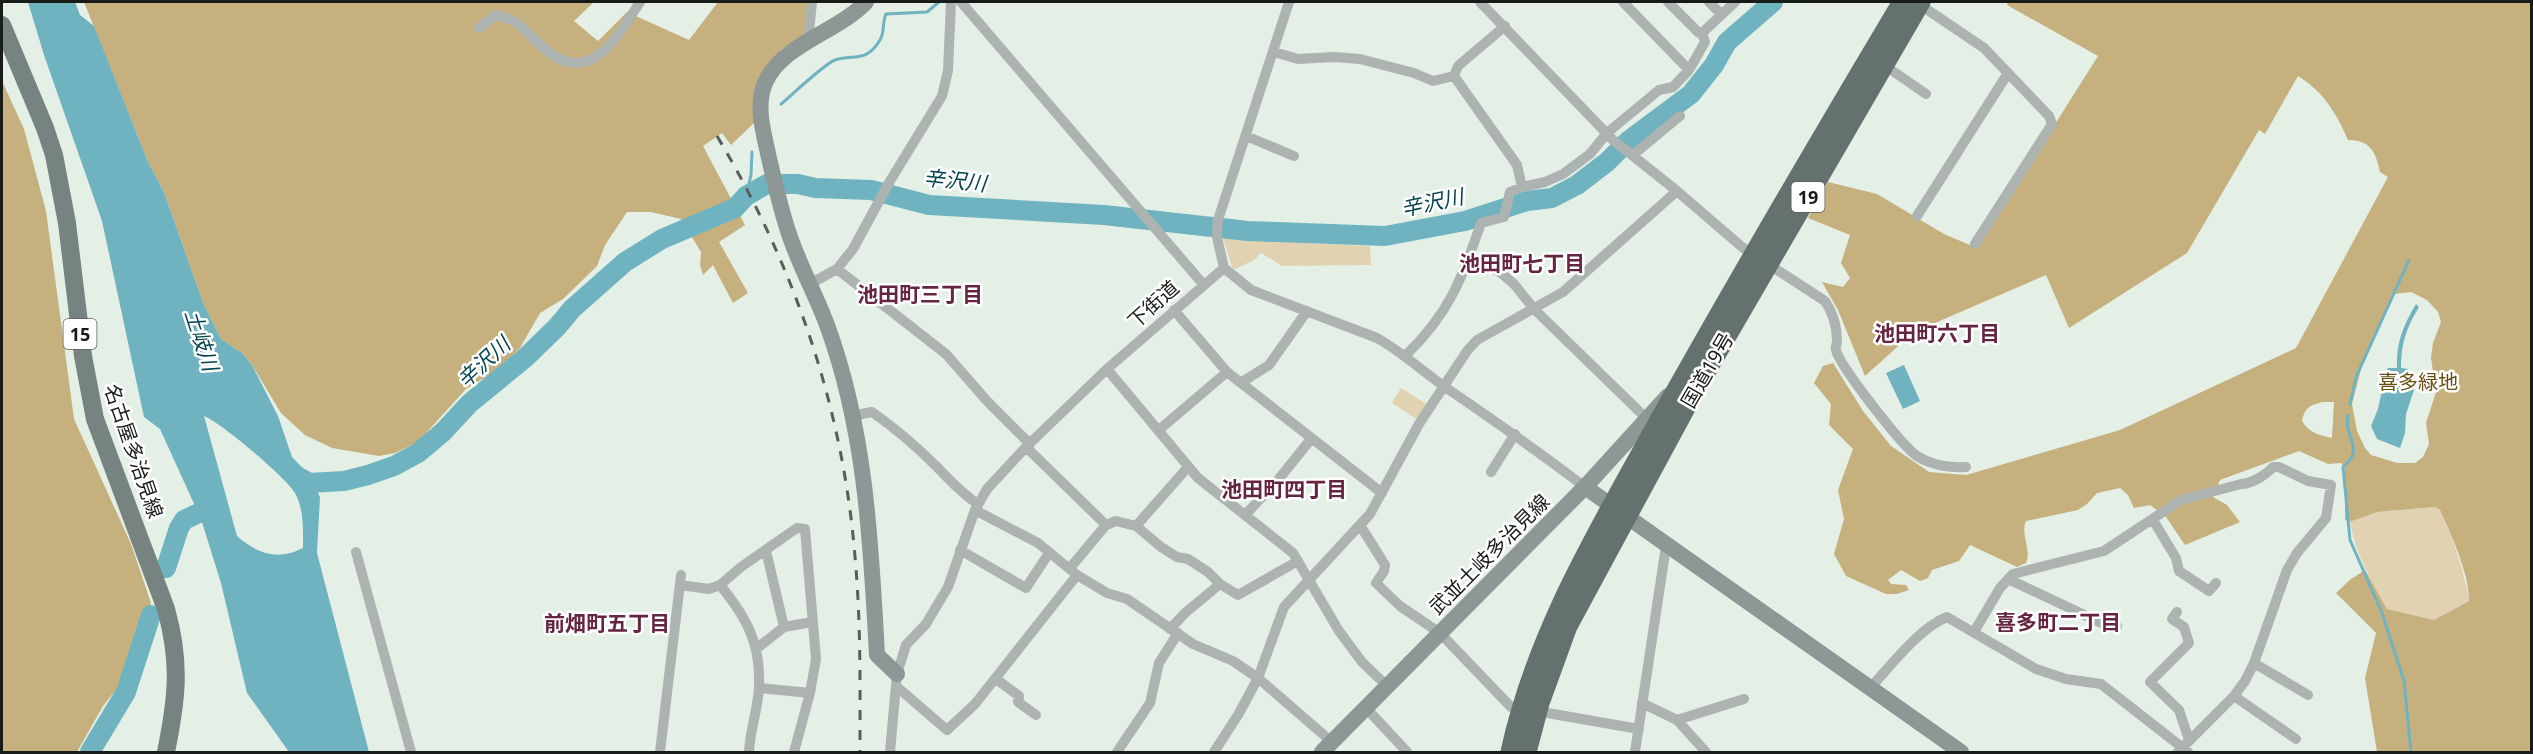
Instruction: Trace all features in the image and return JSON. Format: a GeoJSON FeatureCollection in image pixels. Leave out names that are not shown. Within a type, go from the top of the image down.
{"type":"FeatureCollection","features":[{"type":"Feature","properties":{"kind":"highway","name":"国道19号"},"geometry":{"type":"LineString","coordinates":[[1511,753],[1567,626],[1681,383],[1762,261],[1884,65],[1914,2]]}},
{"type":"Feature","properties":{"kind":"highway","name":"国道19号"},"geometry":{"type":"LineString","coordinates":[[1620,512],[1694,392],[1762,261],[1914,2]]}},
{"type":"Feature","properties":{"kind":"highway","name":"国道19号"},"geometry":{"type":"LineString","coordinates":[[1526,753],[1529,711]]}},
{"type":"Feature","properties":{"kind":"main road","name":"名古屋多治見線"},"geometry":{"type":"LineString","coordinates":[[2,25],[45,128],[54,156],[67,223],[83,356],[95,419],[166,609],[174,640],[177,676],[175,704],[166,753]]}},
{"type":"Feature","properties":{"kind":"street"},"geometry":{"type":"LineString","coordinates":[[479,28],[495,15],[511,18],[524,27],[546,51],[572,63],[584,63],[607,48],[640,2]]}},
{"type":"Feature","properties":{"kind":"street"},"geometry":{"type":"LineString","coordinates":[[812,2],[809,32],[814,40]]}},
{"type":"Feature","properties":{"kind":"street"},"geometry":{"type":"LineString","coordinates":[[866,2],[849,17],[789,53],[775,66],[761,95],[761,121],[780,208],[808,285],[838,356],[865,488],[871,537],[877,655],[896,680],[946,730],[975,704],[996,679],[1106,525],[1116,521],[1136,525],[1161,547],[1177,557],[1188,559],[1238,595],[1298,561]]}},
{"type":"Feature","properties":{"kind":"street"},"geometry":{"type":"LineString","coordinates":[[808,285],[837,269],[853,249],[888,185],[942,96],[948,71],[951,2]]}},
{"type":"Feature","properties":{"kind":"street"},"geometry":{"type":"LineString","coordinates":[[961,2],[1203,284]]}},
{"type":"Feature","properties":{"kind":"street"},"geometry":{"type":"LineString","coordinates":[[1289,2],[1221,213],[1217,237],[1224,268],[1251,290],[1377,338],[1515,434],[1666,546],[1961,753]]}},
{"type":"Feature","properties":{"kind":"street"},"geometry":{"type":"LineString","coordinates":[[1480,2],[1610,136],[1762,261],[1825,301],[1832,311],[1836,328],[1836,350],[1895,435],[1918,457],[1944,466],[1966,467]]}},
{"type":"Feature","properties":{"kind":"street"},"geometry":{"type":"LineString","coordinates":[[1623,2],[1689,70]]}},
{"type":"Feature","properties":{"kind":"street"},"geometry":{"type":"LineString","coordinates":[[1404,356],[1439,319],[1456,290],[1481,223],[1504,215],[1510,192],[1563,174],[1590,154],[1659,90],[1673,87],[1689,70],[1705,42],[1702,33],[1668,2]]}},
{"type":"Feature","properties":{"kind":"street"},"geometry":{"type":"LineString","coordinates":[[1709,2],[1721,14]]}},
{"type":"Feature","properties":{"kind":"street"},"geometry":{"type":"LineString","coordinates":[[1702,33],[1735,2]]}},
{"type":"Feature","properties":{"kind":"street"},"geometry":{"type":"LineString","coordinates":[[1914,2],[1984,48],[2049,116],[2052,124],[1975,244]]}},
{"type":"Feature","properties":{"kind":"street"},"geometry":{"type":"LineString","coordinates":[[1454,76],[1458,66],[1505,26]]}},
{"type":"Feature","properties":{"kind":"street"},"geometry":{"type":"LineString","coordinates":[[1274,52],[1299,59],[1334,57],[1360,59],[1414,73],[1433,81],[1454,76]]}},
{"type":"Feature","properties":{"kind":"street"},"geometry":{"type":"LineString","coordinates":[[1884,65],[1926,94]]}},
{"type":"Feature","properties":{"kind":"street"},"geometry":{"type":"LineString","coordinates":[[1917,216],[2008,73]]}},
{"type":"Feature","properties":{"kind":"street"},"geometry":{"type":"LineString","coordinates":[[1454,76],[1517,165],[1522,187]]}},
{"type":"Feature","properties":{"kind":"street"},"geometry":{"type":"LineString","coordinates":[[1632,154],[1680,116]]}},
{"type":"Feature","properties":{"kind":"street"},"geometry":{"type":"LineString","coordinates":[[1246,136],[1294,156]]}},
{"type":"Feature","properties":{"kind":"street"},"geometry":{"type":"LineString","coordinates":[[1214,753],[1238,715],[1257,678],[1284,607],[1370,514],[1419,424],[1467,351],[1477,340],[1563,292],[1677,190]]}},
{"type":"Feature","properties":{"kind":"street"},"geometry":{"type":"LineString","coordinates":[[1470,256],[1501,273],[1514,284],[1534,309],[1646,418]]}},
{"type":"Feature","properties":{"kind":"street","name":"下街道"},"geometry":{"type":"LineString","coordinates":[[890,753],[896,680],[906,645],[926,624],[948,587],[976,507],[987,489],[1107,369],[1224,268]]}},
{"type":"Feature","properties":{"kind":"street"},"geometry":{"type":"LineString","coordinates":[[837,269],[946,354],[1028,446],[1106,525]]}},
{"type":"Feature","properties":{"kind":"street"},"geometry":{"type":"LineString","coordinates":[[1174,310],[1227,372],[1382,493]]}},
{"type":"Feature","properties":{"kind":"street"},"geometry":{"type":"LineString","coordinates":[[1242,382],[1269,365],[1307,311]]}},
{"type":"Feature","properties":{"kind":"street"},"geometry":{"type":"LineString","coordinates":[[1107,369],[1188,467],[1209,487],[1287,546],[1339,631],[1362,662],[1388,687]]}},
{"type":"Feature","properties":{"kind":"street"},"geometry":{"type":"LineString","coordinates":[[1159,430],[1227,372]]}},
{"type":"Feature","properties":{"kind":"street","name":"武並土岐多治見線"},"geometry":{"type":"LineString","coordinates":[[1328,748],[1640,430],[1646,418],[1681,383]]}},
{"type":"Feature","properties":{"kind":"street"},"geometry":{"type":"LineString","coordinates":[[851,416],[872,412],[927,458],[976,507],[1022,534],[1107,593],[1127,599],[1204,649],[1233,661],[1257,678],[1328,748]]}},
{"type":"Feature","properties":{"kind":"street"},"geometry":{"type":"LineString","coordinates":[[1491,472],[1515,434]]}},
{"type":"Feature","properties":{"kind":"street"},"geometry":{"type":"LineString","coordinates":[[1246,514],[1278,480],[1311,439]]}},
{"type":"Feature","properties":{"kind":"street"},"geometry":{"type":"LineString","coordinates":[[1136,525],[1188,467]]}},
{"type":"Feature","properties":{"kind":"street"},"geometry":{"type":"LineString","coordinates":[[1974,632],[2008,579],[2027,569],[2074,560],[2104,551],[2181,500],[2247,484],[2267,474],[2273,467],[2279,467],[2314,483],[2331,485],[2326,518],[2297,553],[2287,570],[2254,663],[2234,696],[2184,748]]}},
{"type":"Feature","properties":{"kind":"street"},"geometry":{"type":"LineString","coordinates":[[2153,520],[2176,558],[2179,571],[2210,591],[2216,583]]}},
{"type":"Feature","properties":{"kind":"street"},"geometry":{"type":"LineString","coordinates":[[1360,525],[1385,565],[1376,583],[1400,606],[1440,633],[1511,707],[1639,729]]}},
{"type":"Feature","properties":{"kind":"street"},"geometry":{"type":"LineString","coordinates":[[660,753],[680,580],[709,589],[720,585],[797,528],[805,529],[816,659],[810,693],[794,753]]}},
{"type":"Feature","properties":{"kind":"street"},"geometry":{"type":"LineString","coordinates":[[1635,753],[1666,546]]}},
{"type":"Feature","properties":{"kind":"street"},"geometry":{"type":"LineString","coordinates":[[960,550],[1026,588],[1048,553]]}},
{"type":"Feature","properties":{"kind":"street"},"geometry":{"type":"LineString","coordinates":[[764,551],[767,555],[784,627]]}},
{"type":"Feature","properties":{"kind":"street"},"geometry":{"type":"LineString","coordinates":[[356,552],[411,753]]}},
{"type":"Feature","properties":{"kind":"street"},"geometry":{"type":"LineString","coordinates":[[2008,579],[2112,628],[2117,626]]}},
{"type":"Feature","properties":{"kind":"street"},"geometry":{"type":"LineString","coordinates":[[1117,753],[1150,703],[1159,663],[1174,631],[1220,584]]}},
{"type":"Feature","properties":{"kind":"street"},"geometry":{"type":"LineString","coordinates":[[720,585],[748,623],[756,649],[759,688],[749,734],[749,753]]}},
{"type":"Feature","properties":{"kind":"street"},"geometry":{"type":"LineString","coordinates":[[2177,612],[2172,619],[2184,627],[2189,643],[2150,682],[2179,710],[2184,748]]}},
{"type":"Feature","properties":{"kind":"street"},"geometry":{"type":"LineString","coordinates":[[1869,689],[1921,635],[1939,620],[1947,617],[2036,669],[2066,679],[2101,684],[2184,748]]}},
{"type":"Feature","properties":{"kind":"street"},"geometry":{"type":"LineString","coordinates":[[756,649],[784,627],[812,622]]}},
{"type":"Feature","properties":{"kind":"street"},"geometry":{"type":"LineString","coordinates":[[2254,663],[2308,695]]}},
{"type":"Feature","properties":{"kind":"street"},"geometry":{"type":"LineString","coordinates":[[996,679],[1019,696],[1018,702],[1036,715]]}},
{"type":"Feature","properties":{"kind":"street"},"geometry":{"type":"LineString","coordinates":[[759,688],[810,693]]}},
{"type":"Feature","properties":{"kind":"street"},"geometry":{"type":"LineString","coordinates":[[2234,696],[2296,739]]}},
{"type":"Feature","properties":{"kind":"street"},"geometry":{"type":"LineString","coordinates":[[1677,720],[1744,699]]}},
{"type":"Feature","properties":{"kind":"street"},"geometry":{"type":"LineString","coordinates":[[1642,703],[1677,720],[1706,753]]}},
{"type":"Feature","properties":{"kind":"street"},"geometry":{"type":"LineString","coordinates":[[1367,709],[1407,753]]}},
{"type":"Feature","properties":{"kind":"shaded area"},"geometry":{"type":"Polygon","coordinates":[[[84,2],[594,2],[574,21],[598,41],[627,12],[689,40],[718,2],[812,2],[809,32],[782,49],[763,71],[754,123],[731,145],[722,133],[703,146],[745,225],[719,242],[748,293],[733,303],[713,265],[703,275],[700,265],[701,252],[681,219],[651,212],[627,212],[605,245],[597,266],[563,299],[540,313],[520,348],[499,369],[466,389],[418,442],[395,453],[379,456],[332,448],[305,435],[281,413],[252,365],[242,353],[221,339],[203,303],[164,192],[148,162],[84,2]]]}},
{"type":"Feature","properties":{"kind":"shaded area"},"geometry":{"type":"Polygon","coordinates":[[[2008,2],[2531,2],[2531,752],[2377,752],[2365,678],[2376,633],[2336,593],[2365,570],[2387,609],[2434,620],[2469,601],[2466,580],[2459,555],[2440,510],[2435,507],[2377,512],[2352,521],[2345,520],[2345,468],[2341,463],[2328,464],[2299,451],[2220,480],[2213,497],[2227,505],[2240,522],[2185,545],[2166,517],[2150,505],[2134,508],[2128,495],[2120,488],[2097,493],[2078,510],[2026,521],[2024,532],[2027,558],[2026,563],[2017,567],[1970,545],[1959,561],[1932,570],[1928,578],[1920,581],[1901,570],[1888,580],[1891,584],[1906,585],[1909,590],[1897,594],[1886,594],[1846,576],[1834,554],[1844,519],[1838,490],[1853,449],[1829,425],[1831,404],[1814,383],[1823,366],[1833,363],[1863,411],[1891,446],[1929,472],[1966,475],[2120,430],[2296,348],[2388,177],[2380,172],[2377,159],[2371,149],[2362,142],[2348,140],[2339,121],[2322,96],[2298,76],[2265,134],[2259,130],[2187,253],[2069,328],[2046,275],[1914,332],[1865,376],[1838,310],[1822,282],[1843,287],[1850,278],[1841,263],[1850,235],[1808,218],[1828,182],[1877,194],[1944,234],[1977,248],[2098,56],[2007,5],[2008,2]],[[2411,292],[2395,294],[2361,369],[2352,404],[2357,431],[2365,448],[2371,455],[2397,463],[2415,463],[2423,457],[2429,444],[2426,423],[2436,392],[2431,358],[2433,343],[2441,322],[2438,312],[2427,300],[2411,292]],[[2323,402],[2308,408],[2302,421],[2311,431],[2332,438],[2334,402],[2323,402]]]}},
{"type":"Feature","properties":{"kind":"shaded area"},"geometry":{"type":"Polygon","coordinates":[[[2,81],[24,129],[46,211],[74,419],[131,544],[151,603],[130,672],[103,706],[77,752],[2,752],[2,81]]]}},
{"type":"Feature","properties":{"kind":"shaded area"},"geometry":{"type":"Polygon","coordinates":[[[1222,235],[1302,243],[1370,246],[1371,265],[1282,266],[1261,253],[1254,260],[1233,270],[1222,235]]]}},
{"type":"Feature","properties":{"kind":"shaded area"},"geometry":{"type":"Polygon","coordinates":[[[1401,388],[1428,405],[1418,420],[1392,403],[1401,388]]]}},
{"type":"Feature","properties":{"kind":"shaded area"},"geometry":{"type":"Polygon","coordinates":[[[2435,507],[2440,510],[2453,541],[2468,590],[2469,601],[2434,620],[2387,609],[2360,556],[2350,521],[2377,512],[2435,507]]]}},
{"type":"Feature","properties":{"kind":"water","name":"土岐川"},"geometry":{"type":"Polygon","coordinates":[[[28,2],[75,2],[80,15],[94,26],[148,162],[164,192],[203,303],[221,339],[242,353],[252,365],[278,416],[292,457],[310,476],[320,497],[317,553],[369,752],[289,752],[247,693],[221,583],[201,519],[160,429],[144,417],[102,221],[44,55],[28,2]],[[204,416],[237,536],[268,554],[285,554],[303,548],[301,513],[295,493],[267,464],[204,416]]]}},
{"type":"Feature","properties":{"kind":"water"},"geometry":{"type":"Polygon","coordinates":[[[2416,304],[2419,307],[2408,329],[2402,351],[2401,368],[2408,369],[2414,390],[2406,414],[2405,433],[2400,448],[2377,439],[2371,426],[2378,409],[2386,371],[2388,368],[2397,368],[2401,335],[2416,304]]]}},
{"type":"Feature","properties":{"kind":"water"},"geometry":{"type":"Polygon","coordinates":[[[1904,365],[1920,401],[1903,409],[1886,373],[1904,365]]]}},
{"type":"Feature","properties":{"kind":"waterway"},"geometry":{"type":"LineString","coordinates":[[781,104],[816,73],[835,60],[865,55],[870,52],[882,37],[886,14],[927,12],[939,2]]}},
{"type":"Feature","properties":{"kind":"waterway","name":"辛沢川"},"geometry":{"type":"LineString","coordinates":[[290,472],[309,483],[344,481],[394,466],[418,453],[443,432],[470,403],[525,358],[572,309],[625,262],[662,239],[735,208],[746,196],[767,184],[871,190],[929,205],[1104,215],[1248,231],[1385,236],[1465,221],[1527,201],[1552,198],[1577,185],[1607,162],[1628,141],[1691,94],[1714,65],[1727,42],[1773,2]]}},
{"type":"Feature","properties":{"kind":"waterway"},"geometry":{"type":"LineString","coordinates":[[746,196],[751,175],[752,152]]}},
{"type":"Feature","properties":{"kind":"waterway"},"geometry":{"type":"LineString","coordinates":[[2350,404],[2356,377],[2409,260]]}},
{"type":"Feature","properties":{"kind":"waterway"},"geometry":{"type":"LineString","coordinates":[[2348,415],[2347,423],[2353,454],[2343,467],[2350,540],[2382,613],[2404,681],[2411,752]]}},
{"type":"Feature","properties":{"kind":"waterway"},"geometry":{"type":"LineString","coordinates":[[166,568],[179,528],[184,520],[214,506]]}},
{"type":"Feature","properties":{"kind":"waterway"},"geometry":{"type":"LineString","coordinates":[[90,752],[126,692],[151,615]]}},
{"type":"Feature","properties":{"kind":"railway"},"geometry":{"type":"LineString","coordinates":[[717,136],[745,185],[791,286],[826,392],[839,446],[849,501],[857,581],[860,752]]}},
{"type":"Feature","properties":{"kind":"district","name":"池田町七丁目"},"geometry":{"type":"Point","coordinates":[1522,263]}},
{"type":"Feature","properties":{"kind":"district","name":"池田町三丁目"},"geometry":{"type":"Point","coordinates":[920,294]}},
{"type":"Feature","properties":{"kind":"district","name":"池田町六丁目"},"geometry":{"type":"Point","coordinates":[1937,333]}},
{"type":"Feature","properties":{"kind":"district","name":"池田町四丁目"},"geometry":{"type":"Point","coordinates":[1284,489]}},
{"type":"Feature","properties":{"kind":"district","name":"喜多町二丁目"},"geometry":{"type":"Point","coordinates":[2058,622]}},
{"type":"Feature","properties":{"kind":"district","name":"前畑町五丁目"},"geometry":{"type":"Point","coordinates":[607,623]}},
{"type":"Feature","properties":{"kind":"park label","name":"喜多緑地"},"geometry":{"type":"Point","coordinates":[2418,381]}}]}
